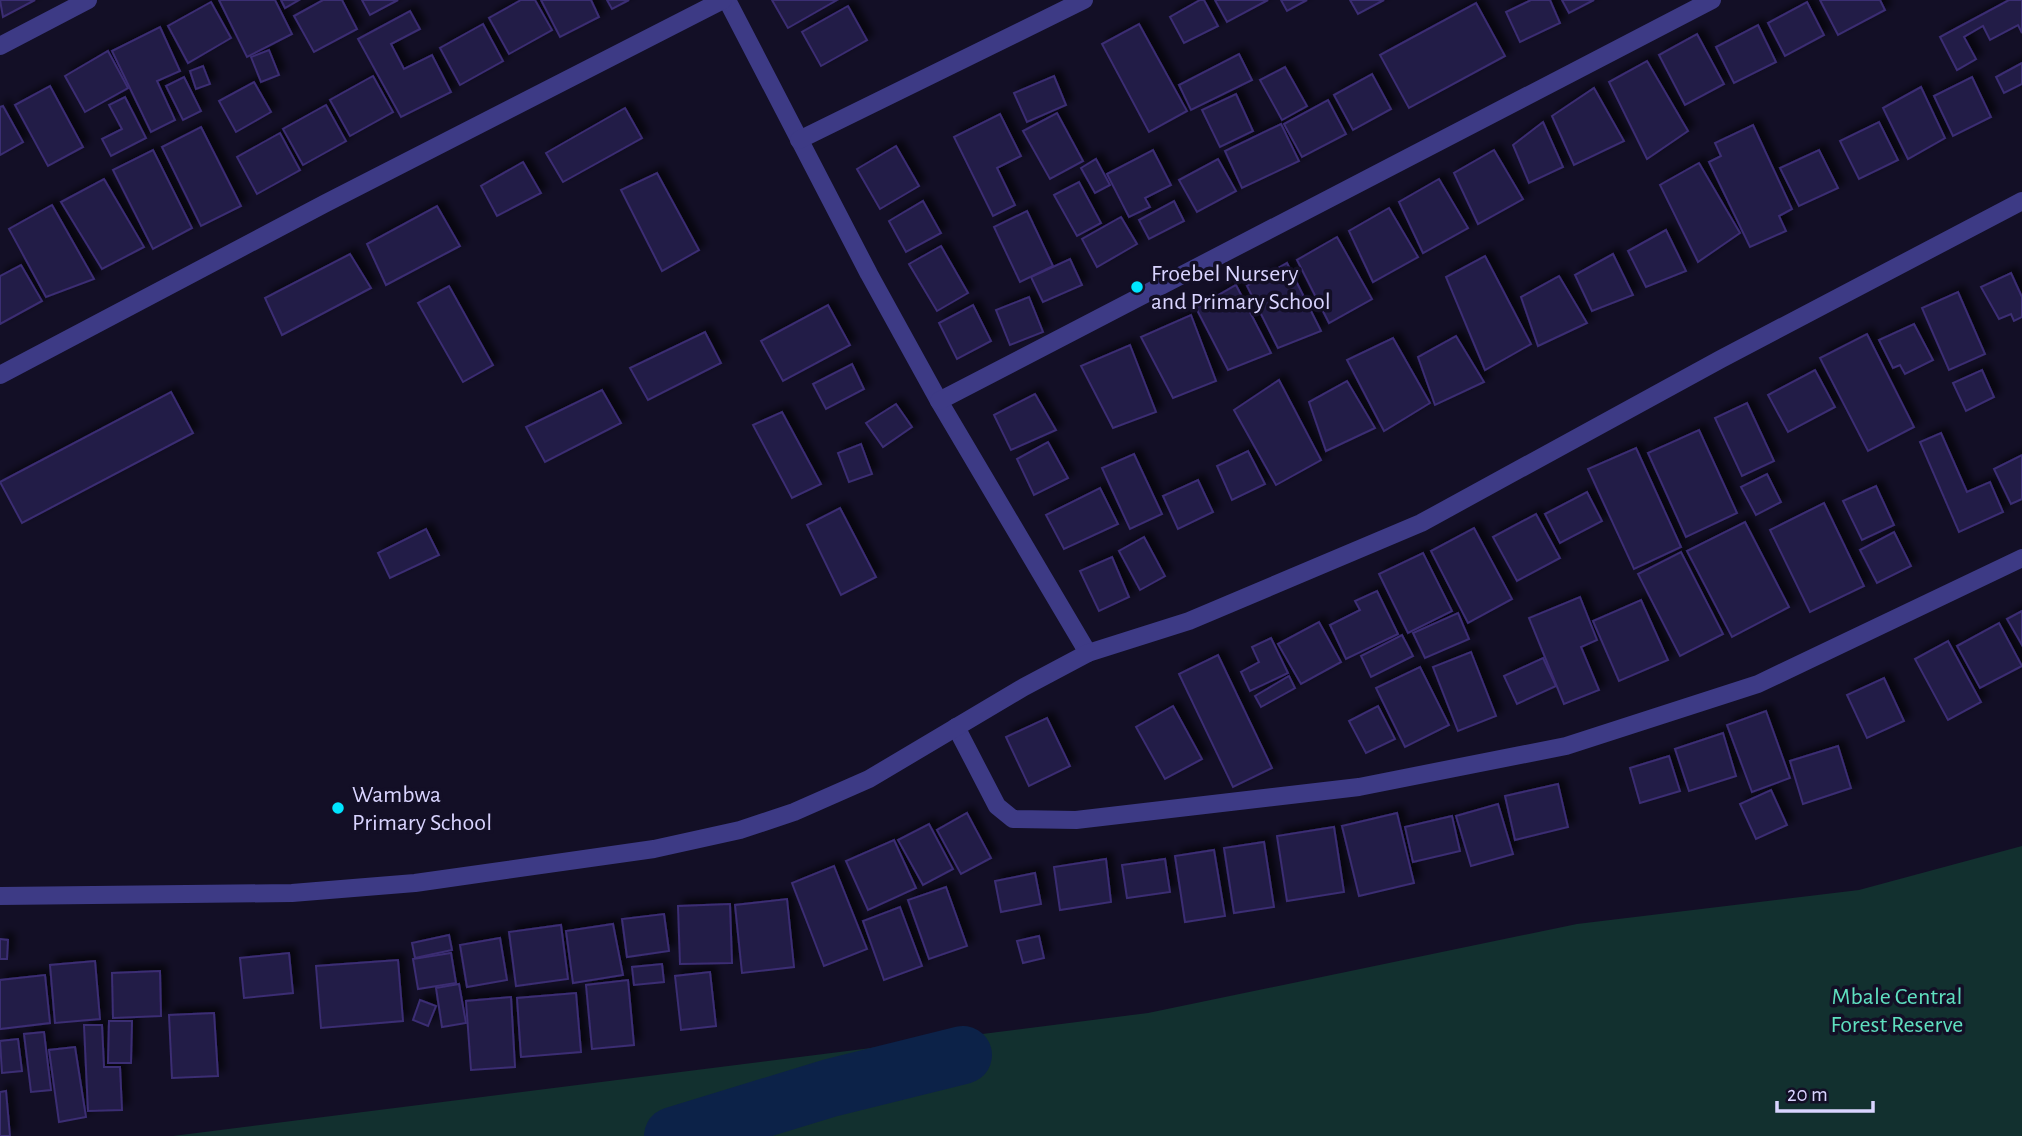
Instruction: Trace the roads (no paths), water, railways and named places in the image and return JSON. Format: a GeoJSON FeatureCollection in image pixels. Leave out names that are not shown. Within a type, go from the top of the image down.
{"type":"FeatureCollection","features":[{"type":"Feature","properties":{"kind":"street"},"geometry":{"type":"LineString","coordinates":[[0,46],[88,0]]}},
{"type":"Feature","properties":{"kind":"street"},"geometry":{"type":"LineString","coordinates":[[0,375],[326,202],[725,0],[939,401],[1088,653]]}},
{"type":"Feature","properties":{"kind":"street"},"geometry":{"type":"LineString","coordinates":[[799,140],[1084,0]]}},
{"type":"Feature","properties":{"kind":"street"},"geometry":{"type":"LineString","coordinates":[[939,401],[1712,0]]}},
{"type":"Feature","properties":{"kind":"street"},"geometry":{"type":"LineString","coordinates":[[0,896],[292,893],[415,883],[654,849],[740,830],[794,812],[869,779],[1088,653],[1189,621],[1421,523],[1721,359],[2022,201]]}},
{"type":"Feature","properties":{"kind":"street"},"geometry":{"type":"LineString","coordinates":[[956,727],[997,806],[1013,819],[1076,820],[1359,787],[1566,746],[1758,684],[2022,558]]}},
{"type":"Feature","properties":{"kind":"waterway"},"geometry":{"type":"LineString","coordinates":[[673,1136],[830,1088],[963,1055]]}},
{"type":"Feature","properties":{"kind":"place","name":"Froebel Nursery and Primary School"},"geometry":{"type":"Point","coordinates":[1137,287]}},
{"type":"Feature","properties":{"kind":"place","name":"Wambwa Primary School"},"geometry":{"type":"Point","coordinates":[338,808]}},
{"type":"Feature","properties":{"kind":"park label","name":"Mbale Central Forest Reserve"},"geometry":{"type":"Point","coordinates":[1897,1010]}}]}
